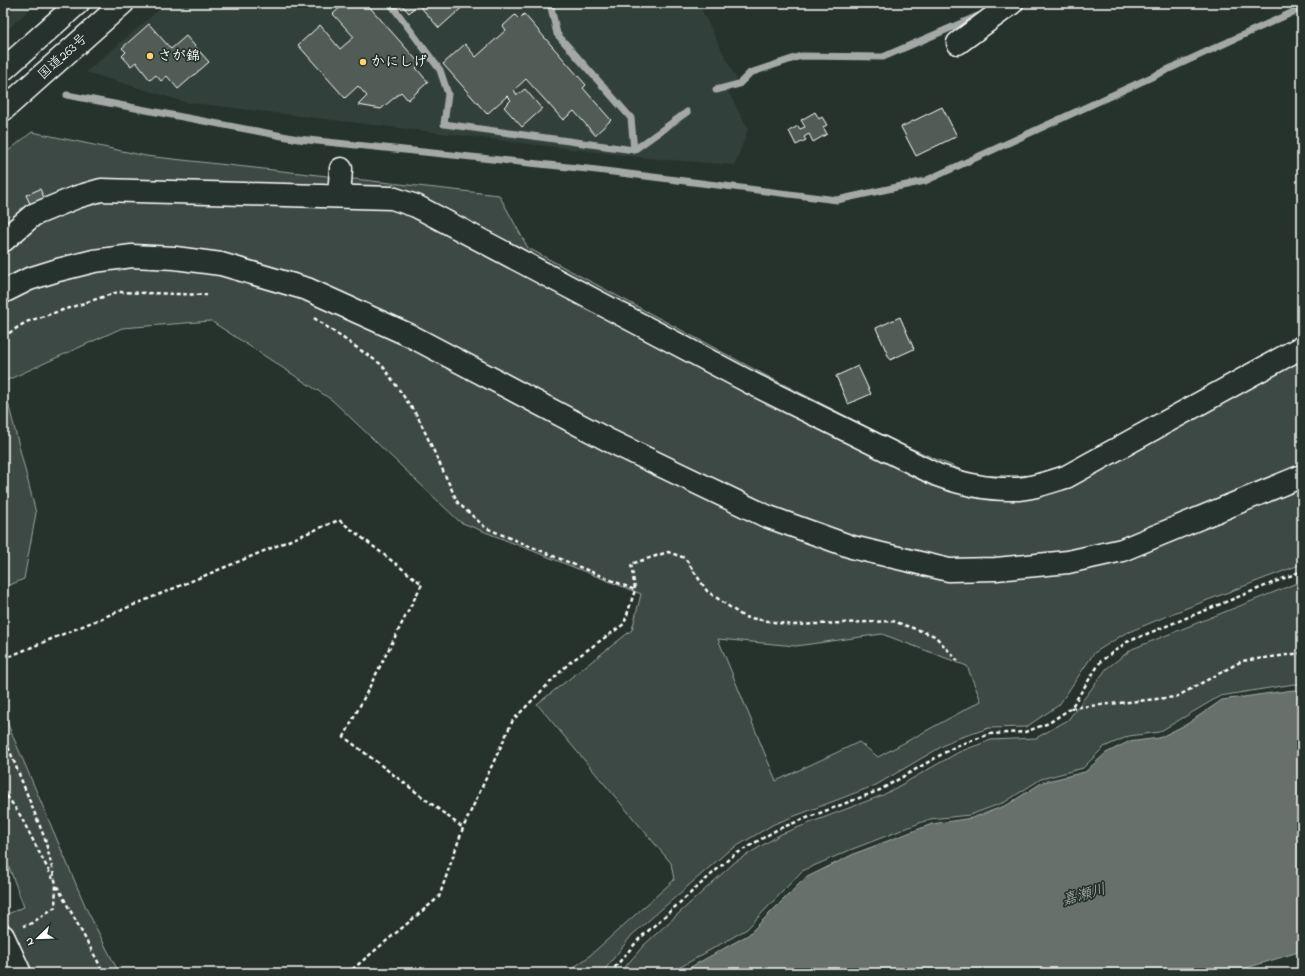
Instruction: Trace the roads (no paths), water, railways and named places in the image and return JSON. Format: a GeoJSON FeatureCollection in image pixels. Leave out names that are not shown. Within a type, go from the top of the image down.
{"type":"FeatureCollection","features":[{"type":"Feature","properties":{"kind":"main road"},"geometry":{"type":"LineString","coordinates":[[4,69],[78,3]]}},
{"type":"Feature","properties":{"kind":"main road","name":"国道263号"},"geometry":{"type":"LineString","coordinates":[[3,110],[123,3]]}},
{"type":"Feature","properties":{"kind":"main road"},"geometry":{"type":"LineString","coordinates":[[958,43],[1012,3]]}},
{"type":"Feature","properties":{"kind":"main road"},"geometry":{"type":"LineString","coordinates":[[339,196],[341,169]]}},
{"type":"Feature","properties":{"kind":"main road"},"geometry":{"type":"LineString","coordinates":[[3,241],[33,215],[77,197],[102,190],[392,198],[416,206],[751,384],[937,475],[963,484],[1014,489],[1036,486],[1066,478],[1302,348]]}},
{"type":"Feature","properties":{"kind":"main road"},"geometry":{"type":"LineString","coordinates":[[3,292],[29,279],[58,270],[94,261],[132,256],[175,258],[221,264],[307,289],[409,335],[610,441],[766,516],[852,547],[949,570],[996,569],[1068,562],[1122,550],[1302,476]]}},
{"type":"Feature","properties":{"kind":"main road"},"geometry":{"type":"LineString","coordinates":[[10,932],[20,973]]}},
{"type":"Feature","properties":{"kind":"water","name":"嘉瀬川"},"geometry":{"type":"Polygon","coordinates":[[[1293,690],[1302,692],[1302,951],[1230,973],[680,973],[748,935],[805,878],[856,853],[932,824],[972,818],[1007,805],[1043,782],[1085,772],[1106,753],[1128,742],[1159,738],[1187,724],[1222,700],[1293,690]]]}},
{"type":"Feature","properties":{"kind":"waterway"},"geometry":{"type":"LineString","coordinates":[[390,3],[440,70],[448,94],[444,124],[634,150],[687,112]]}},
{"type":"Feature","properties":{"kind":"waterway"},"geometry":{"type":"LineString","coordinates":[[550,3],[557,34],[631,118],[634,150]]}},
{"type":"Feature","properties":{"kind":"waterway"},"geometry":{"type":"LineString","coordinates":[[67,95],[298,139],[597,170],[837,200],[925,181],[1302,8]]}},
{"type":"Feature","properties":{"kind":"waterway"},"geometry":{"type":"LineString","coordinates":[[716,90],[739,84],[750,73],[801,56],[883,57],[978,16]]}},
{"type":"Feature","properties":{"kind":"place","name":"さが錦"},"geometry":{"type":"Point","coordinates":[150,56]}},
{"type":"Feature","properties":{"kind":"place","name":"かにしげ"},"geometry":{"type":"Point","coordinates":[363,62]}}]}
